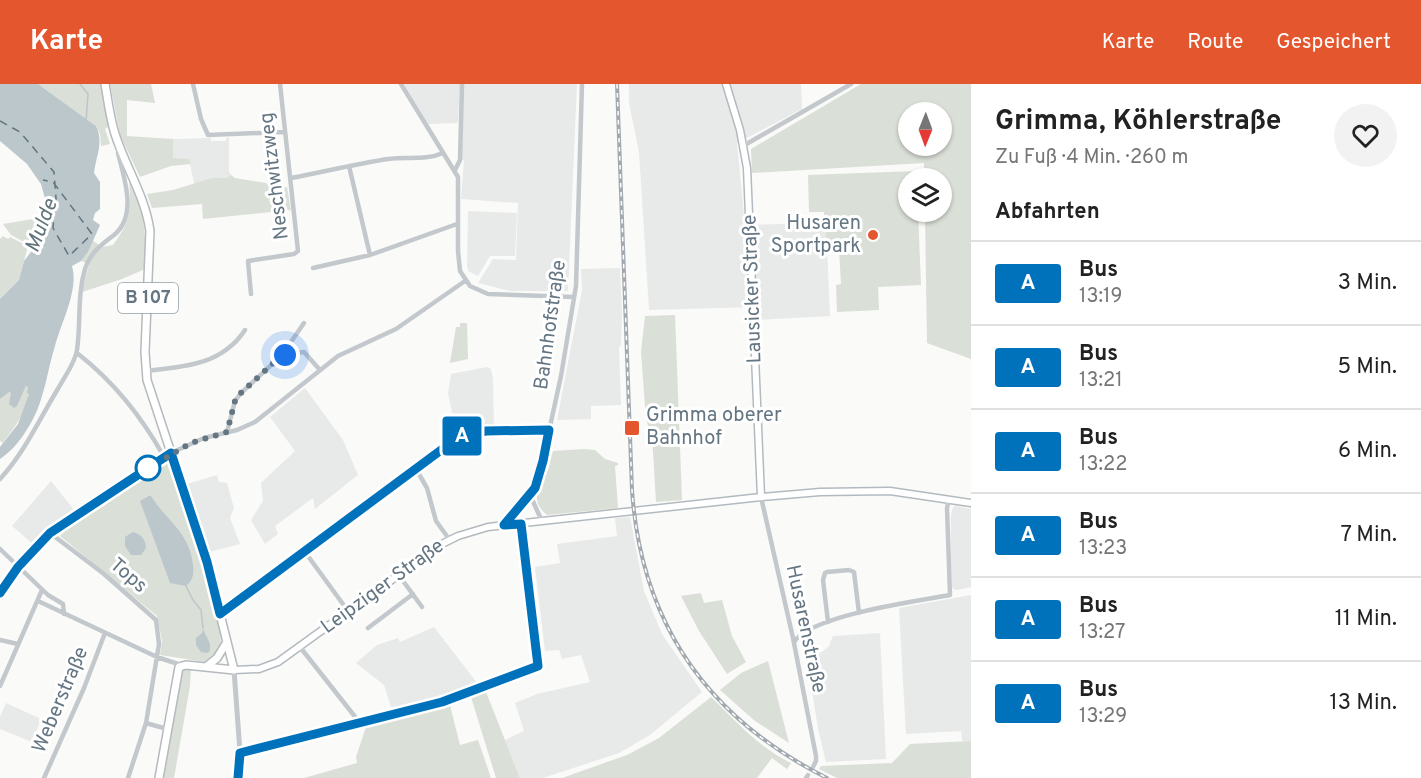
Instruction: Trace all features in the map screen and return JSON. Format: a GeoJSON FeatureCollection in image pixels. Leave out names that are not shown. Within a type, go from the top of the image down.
{"type":"FeatureCollection","features":[{"type":"Feature","properties":{"kind":"main road","name":"B 107"},"geometry":{"type":"LineString","coordinates":[[105,84],[115,133],[141,191],[150,231],[146,371],[168,455],[207,562],[234,670]]}},
{"type":"Feature","properties":{"kind":"main road","name":"Lausicker Straße"},"geometry":{"type":"LineString","coordinates":[[726,84],[743,146],[750,216],[762,497]]}},
{"type":"Feature","properties":{"kind":"main road","name":"Leipziger Straße"},"geometry":{"type":"LineString","coordinates":[[181,665],[234,670],[270,667],[449,539],[471,531],[504,525],[820,492],[890,491],[971,503]]}},
{"type":"Feature","properties":{"kind":"main road"},"geometry":{"type":"LineString","coordinates":[[205,667],[218,658],[227,642]]}},
{"type":"Feature","properties":{"kind":"main road"},"geometry":{"type":"LineString","coordinates":[[159,778],[177,670],[181,665]]}},
{"type":"Feature","properties":{"kind":"street"},"geometry":{"type":"LineString","coordinates":[[194,84],[201,119],[208,135],[284,132]]}},
{"type":"Feature","properties":{"kind":"street","name":"Neschwitzweg"},"geometry":{"type":"LineString","coordinates":[[251,294],[248,261],[294,254],[298,251],[280,84]]}},
{"type":"Feature","properties":{"kind":"street"},"geometry":{"type":"LineString","coordinates":[[401,84],[455,170],[459,182],[458,263],[465,281],[474,289],[488,294],[574,297]]}},
{"type":"Feature","properties":{"kind":"street"},"geometry":{"type":"LineString","coordinates":[[455,170],[460,160],[462,84]]}},
{"type":"Feature","properties":{"kind":"street","name":"Bahnhofstraße"},"geometry":{"type":"LineString","coordinates":[[504,525],[530,495],[539,477],[574,297],[582,84]]}},
{"type":"Feature","properties":{"kind":"street"},"geometry":{"type":"LineString","coordinates":[[743,146],[851,84]]}},
{"type":"Feature","properties":{"kind":"street"},"geometry":{"type":"LineString","coordinates":[[0,479],[15,463],[25,447],[77,353],[80,289],[86,266],[100,245],[117,232],[125,219],[127,196],[118,153],[120,145]]}},
{"type":"Feature","properties":{"kind":"street"},"geometry":{"type":"LineString","coordinates":[[291,178],[394,158],[427,158],[443,153]]}},
{"type":"Feature","properties":{"kind":"street"},"geometry":{"type":"LineString","coordinates":[[349,166],[370,255]]}},
{"type":"Feature","properties":{"kind":"street"},"geometry":{"type":"LineString","coordinates":[[313,268],[370,255],[458,224]]}},
{"type":"Feature","properties":{"kind":"street"},"geometry":{"type":"LineString","coordinates":[[0,593],[18,567],[50,533],[168,455],[204,438],[255,422],[338,356],[396,329],[465,281]]}},
{"type":"Feature","properties":{"kind":"street"},"geometry":{"type":"LineString","coordinates":[[227,432],[235,401],[282,355],[304,323]]}},
{"type":"Feature","properties":{"kind":"street"},"geometry":{"type":"LineString","coordinates":[[146,371],[176,368],[211,360],[229,350],[245,330]]}},
{"type":"Feature","properties":{"kind":"street"},"geometry":{"type":"LineString","coordinates":[[282,355],[304,352],[320,370]]}},
{"type":"Feature","properties":{"kind":"street"},"geometry":{"type":"LineString","coordinates":[[77,353],[101,372],[168,455]]}},
{"type":"Feature","properties":{"kind":"street"},"geometry":{"type":"LineString","coordinates":[[220,614],[465,434],[486,431],[549,430]]}},
{"type":"Feature","properties":{"kind":"street"},"geometry":{"type":"LineString","coordinates":[[416,469],[427,488],[436,521],[449,539]]}},
{"type":"Feature","properties":{"kind":"street"},"geometry":{"type":"LineString","coordinates":[[530,495],[542,521]]}},
{"type":"Feature","properties":{"kind":"street","name":"Husarenstraße"},"geometry":{"type":"LineString","coordinates":[[762,497],[816,756],[813,767]]}},
{"type":"Feature","properties":{"kind":"street"},"geometry":{"type":"LineString","coordinates":[[794,642],[798,635],[828,622],[859,613],[950,595],[947,508],[949,499]]}},
{"type":"Feature","properties":{"kind":"street"},"geometry":{"type":"LineString","coordinates":[[240,753],[467,694],[538,666],[521,524]]}},
{"type":"Feature","properties":{"kind":"street","name":"Tops"},"geometry":{"type":"LineString","coordinates":[[50,533],[104,574],[156,620],[159,644],[146,723],[128,778]]}},
{"type":"Feature","properties":{"kind":"street"},"geometry":{"type":"LineString","coordinates":[[0,549],[42,590],[63,604],[64,614]]}},
{"type":"Feature","properties":{"kind":"street"},"geometry":{"type":"LineString","coordinates":[[305,552],[348,611]]}},
{"type":"Feature","properties":{"kind":"street"},"geometry":{"type":"LineString","coordinates":[[828,622],[823,579],[825,573],[849,570],[854,572],[859,613]]}},
{"type":"Feature","properties":{"kind":"street"},"geometry":{"type":"LineString","coordinates":[[398,574],[422,607]]}},
{"type":"Feature","properties":{"kind":"street"},"geometry":{"type":"LineString","coordinates":[[0,686],[42,590]]}},
{"type":"Feature","properties":{"kind":"street"},"geometry":{"type":"LineString","coordinates":[[368,628],[412,594]]}},
{"type":"Feature","properties":{"kind":"street","name":"Leipziger Straße"},"geometry":{"type":"LineString","coordinates":[[38,601],[157,657],[181,665]]}},
{"type":"Feature","properties":{"kind":"street","name":"Weberstraße"},"geometry":{"type":"LineString","coordinates":[[44,778],[84,688],[105,633]]}},
{"type":"Feature","properties":{"kind":"street"},"geometry":{"type":"LineString","coordinates":[[0,640],[17,646]]}},
{"type":"Feature","properties":{"kind":"street"},"geometry":{"type":"LineString","coordinates":[[300,647],[360,723]]}},
{"type":"Feature","properties":{"kind":"street"},"geometry":{"type":"LineString","coordinates":[[234,670],[240,753],[238,778]]}},
{"type":"Feature","properties":{"kind":"street"},"geometry":{"type":"LineString","coordinates":[[146,723],[167,729]]}},
{"type":"Feature","properties":{"kind":"shaded area"},"geometry":{"type":"Polygon","coordinates":[[[0,84],[38,84],[96,126],[99,143],[94,173],[100,182],[100,209],[95,213],[93,220],[100,225],[88,252],[81,261],[72,266],[74,275],[71,296],[36,412],[18,442],[0,459],[0,447],[18,424],[29,394],[26,386],[14,408],[9,404],[11,393],[9,392],[0,399],[0,299],[19,280],[24,261],[34,248],[36,237],[43,228],[46,202],[41,184],[27,164],[0,141],[0,84]]]}},
{"type":"Feature","properties":{"kind":"shaded area"},"geometry":{"type":"Polygon","coordinates":[[[38,84],[101,84],[109,126],[105,129],[110,144],[101,146],[100,134],[96,126],[38,84]]]}},
{"type":"Feature","properties":{"kind":"shaded area"},"geometry":{"type":"Polygon","coordinates":[[[110,84],[151,84],[155,103],[127,100],[127,136],[173,139],[173,158],[189,159],[191,164],[171,166],[140,177],[120,135],[110,84]]]}},
{"type":"Feature","properties":{"kind":"shaded area"},"geometry":{"type":"Polygon","coordinates":[[[404,84],[460,84],[458,123],[428,124],[404,84]]]}},
{"type":"Feature","properties":{"kind":"shaded area"},"geometry":{"type":"Polygon","coordinates":[[[462,84],[577,84],[568,291],[510,291],[478,283],[493,259],[516,260],[518,203],[461,199],[464,160],[460,160],[462,84]]]}},
{"type":"Feature","properties":{"kind":"shaded area"},"geometry":{"type":"Polygon","coordinates":[[[629,84],[801,84],[802,109],[737,143],[745,225],[826,223],[830,316],[757,320],[756,307],[649,310],[639,152],[629,103],[629,84]]]}},
{"type":"Feature","properties":{"kind":"shaded area"},"geometry":{"type":"Polygon","coordinates":[[[861,84],[971,84],[971,359],[927,343],[925,222],[952,222],[952,168],[924,168],[924,163],[752,173],[751,149],[861,84]]]}},
{"type":"Feature","properties":{"kind":"shaded area"},"geometry":{"type":"Polygon","coordinates":[[[229,137],[231,175],[227,178],[212,178],[201,183],[194,183],[189,159],[173,159],[173,139],[211,138],[211,141],[226,141],[229,137]]]}},
{"type":"Feature","properties":{"kind":"shaded area","name":"Husaren Sportpark"},"geometry":{"type":"Polygon","coordinates":[[[898,172],[898,222],[918,222],[921,285],[878,287],[879,310],[837,312],[836,285],[841,284],[839,248],[827,248],[824,212],[809,212],[808,175],[898,172]]]}},
{"type":"Feature","properties":{"kind":"shaded area"},"geometry":{"type":"Polygon","coordinates":[[[231,175],[235,178],[266,183],[274,189],[287,187],[291,210],[203,219],[202,204],[152,208],[147,194],[173,190],[212,178],[227,178],[231,175]]]}},
{"type":"Feature","properties":{"kind":"shaded area"},"geometry":{"type":"Polygon","coordinates":[[[129,180],[139,203],[144,223],[145,269],[82,292],[89,264],[81,261],[88,252],[92,240],[102,247],[113,245],[127,221],[130,207],[129,180]]]}},
{"type":"Feature","properties":{"kind":"shaded area"},"geometry":{"type":"Polygon","coordinates":[[[468,211],[517,213],[515,256],[490,256],[478,276],[468,271],[467,265],[468,211]]]}},
{"type":"Feature","properties":{"kind":"shaded area"},"geometry":{"type":"Polygon","coordinates":[[[45,217],[42,228],[28,244],[11,235],[3,224],[45,217]]]}},
{"type":"Feature","properties":{"kind":"shaded area"},"geometry":{"type":"Polygon","coordinates":[[[3,236],[28,246],[19,280],[0,299],[0,239],[3,236]]]}},
{"type":"Feature","properties":{"kind":"shaded area"},"geometry":{"type":"Polygon","coordinates":[[[620,268],[621,405],[591,406],[591,419],[557,420],[582,290],[581,269],[620,268]]]}},
{"type":"Feature","properties":{"kind":"shaded area"},"geometry":{"type":"Polygon","coordinates":[[[675,315],[682,500],[656,502],[652,435],[646,420],[641,352],[645,316],[675,315]]]}},
{"type":"Feature","properties":{"kind":"shaded area"},"geometry":{"type":"Polygon","coordinates":[[[460,323],[467,323],[468,359],[450,363],[456,327],[460,327],[460,323]]]}},
{"type":"Feature","properties":{"kind":"shaded area"},"geometry":{"type":"Polygon","coordinates":[[[487,367],[491,369],[493,379],[494,429],[468,431],[457,436],[448,393],[451,374],[487,367]]]}},
{"type":"Feature","properties":{"kind":"shaded area"},"geometry":{"type":"Polygon","coordinates":[[[26,386],[29,387],[27,403],[17,424],[3,443],[0,441],[0,399],[9,391],[18,403],[26,386]]]}},
{"type":"Feature","properties":{"kind":"shaded area"},"geometry":{"type":"Polygon","coordinates":[[[305,388],[343,440],[358,475],[315,509],[313,498],[275,526],[278,534],[265,544],[251,520],[263,501],[261,483],[295,451],[270,417],[305,388]]]}},
{"type":"Feature","properties":{"kind":"shaded area"},"geometry":{"type":"Polygon","coordinates":[[[595,450],[605,459],[618,463],[615,466],[618,508],[547,515],[538,504],[537,493],[548,470],[553,451],[595,450]]]}},
{"type":"Feature","properties":{"kind":"shaded area"},"geometry":{"type":"Polygon","coordinates":[[[167,459],[211,585],[219,617],[221,644],[215,657],[205,662],[160,655],[162,641],[157,616],[60,536],[64,532],[61,529],[167,459]]]}},
{"type":"Feature","properties":{"kind":"shaded area"},"geometry":{"type":"Polygon","coordinates":[[[217,475],[219,482],[227,483],[234,508],[230,518],[240,544],[210,552],[187,484],[217,475]]]}},
{"type":"Feature","properties":{"kind":"shaded area"},"geometry":{"type":"Polygon","coordinates":[[[51,481],[74,510],[55,522],[33,544],[12,526],[51,481]]]}},
{"type":"Feature","properties":{"kind":"shaded area"},"geometry":{"type":"Polygon","coordinates":[[[149,496],[187,544],[193,571],[192,579],[186,586],[170,583],[140,501],[149,496]]]}},
{"type":"Feature","properties":{"kind":"shaded area"},"geometry":{"type":"Polygon","coordinates":[[[953,507],[971,509],[971,587],[957,590],[952,586],[951,562],[951,515],[953,507]]]}},
{"type":"Feature","properties":{"kind":"shaded area"},"geometry":{"type":"Polygon","coordinates":[[[630,517],[644,591],[662,634],[702,692],[650,735],[619,753],[543,778],[520,778],[505,740],[524,731],[515,703],[537,694],[590,682],[581,655],[562,659],[559,650],[545,651],[535,567],[560,563],[557,544],[617,536],[615,518],[630,517]]]}},
{"type":"Feature","properties":{"kind":"shaded area"},"geometry":{"type":"Polygon","coordinates":[[[133,532],[141,536],[145,542],[146,548],[141,555],[131,555],[125,546],[125,537],[133,532]]]}},
{"type":"Feature","properties":{"kind":"shaded area"},"geometry":{"type":"Polygon","coordinates":[[[701,593],[704,603],[722,600],[732,636],[746,662],[727,674],[699,631],[681,596],[701,593]]]}},
{"type":"Feature","properties":{"kind":"shaded area"},"geometry":{"type":"Polygon","coordinates":[[[971,595],[971,741],[962,741],[961,731],[906,734],[899,608],[971,595]]]}},
{"type":"Feature","properties":{"kind":"shaded area"},"geometry":{"type":"Polygon","coordinates":[[[434,627],[478,684],[392,710],[384,685],[356,663],[377,645],[398,638],[400,642],[434,627]]]}},
{"type":"Feature","properties":{"kind":"shaded area"},"geometry":{"type":"Polygon","coordinates":[[[203,629],[210,644],[208,653],[201,652],[196,645],[196,638],[203,629]]]}},
{"type":"Feature","properties":{"kind":"shaded area"},"geometry":{"type":"Polygon","coordinates":[[[880,633],[886,759],[826,762],[818,729],[809,671],[815,667],[817,653],[829,646],[833,636],[880,633]]]}},
{"type":"Feature","properties":{"kind":"shaded area"},"geometry":{"type":"Polygon","coordinates":[[[768,661],[789,743],[755,721],[720,690],[741,673],[768,661]]]}},
{"type":"Feature","properties":{"kind":"shaded area"},"geometry":{"type":"Polygon","coordinates":[[[185,669],[191,669],[190,686],[174,778],[163,778],[180,674],[185,669]]]}},
{"type":"Feature","properties":{"kind":"shaded area"},"geometry":{"type":"Polygon","coordinates":[[[486,692],[520,778],[496,778],[471,697],[486,692]]]}},
{"type":"Feature","properties":{"kind":"shaded area"},"geometry":{"type":"Polygon","coordinates":[[[711,697],[758,741],[791,763],[787,769],[772,758],[757,778],[562,778],[627,755],[659,738],[711,697]]]}},
{"type":"Feature","properties":{"kind":"shaded area"},"geometry":{"type":"Polygon","coordinates":[[[6,703],[41,719],[32,742],[0,729],[0,717],[6,703]]]}},
{"type":"Feature","properties":{"kind":"shaded area"},"geometry":{"type":"Polygon","coordinates":[[[450,705],[460,745],[478,740],[491,778],[304,778],[357,763],[356,757],[366,727],[450,705]]]}},
{"type":"Feature","properties":{"kind":"shaded area"},"geometry":{"type":"Polygon","coordinates":[[[971,741],[971,778],[837,778],[819,769],[821,766],[892,763],[910,744],[971,741]]]}},
{"type":"Feature","properties":{"kind":"waterway"},"geometry":{"type":"LineString","coordinates":[[80,84],[88,94],[86,122]]}},
{"type":"Feature","properties":{"kind":"waterway"},"geometry":{"type":"LineString","coordinates":[[186,586],[201,610],[203,628]]}},
{"type":"Feature","properties":{"kind":"ferry route"},"geometry":{"type":"LineString","coordinates":[[0,121],[20,132],[54,172],[56,198],[53,228],[69,256],[92,234],[53,182],[43,180]]}},
{"type":"Feature","properties":{"kind":"railway"},"geometry":{"type":"LineString","coordinates":[[617,84],[632,490],[638,538],[649,583],[666,624],[688,661],[715,696],[747,726],[785,754],[827,778]]}},
{"type":"Feature","properties":{"kind":"bus line","name":"A"},"geometry":{"type":"LineString","coordinates":[[0,593],[18,567],[50,533],[171,453],[207,562],[220,614],[460,436],[486,431],[549,430],[535,488],[504,525],[521,524],[538,666],[442,702],[240,753],[238,778]]}},
{"type":"Feature","properties":{"kind":"place","name":"Husaren Sportpark"},"geometry":{"type":"Point","coordinates":[873,235]}},
{"type":"Feature","properties":{"kind":"place","name":"Grimma oberer Bahnhof"},"geometry":{"type":"Point","coordinates":[632,428]}},
{"type":"Feature","properties":{"kind":"route"},"geometry":{"type":"LineString","coordinates":[[148,468],[191,443],[227,432],[235,401],[241,393],[282,355],[285,355]]}},
{"type":"Feature","properties":{"kind":"water label","name":"Mulde"},"geometry":{"type":"Point","coordinates":[42,226]}}]}
